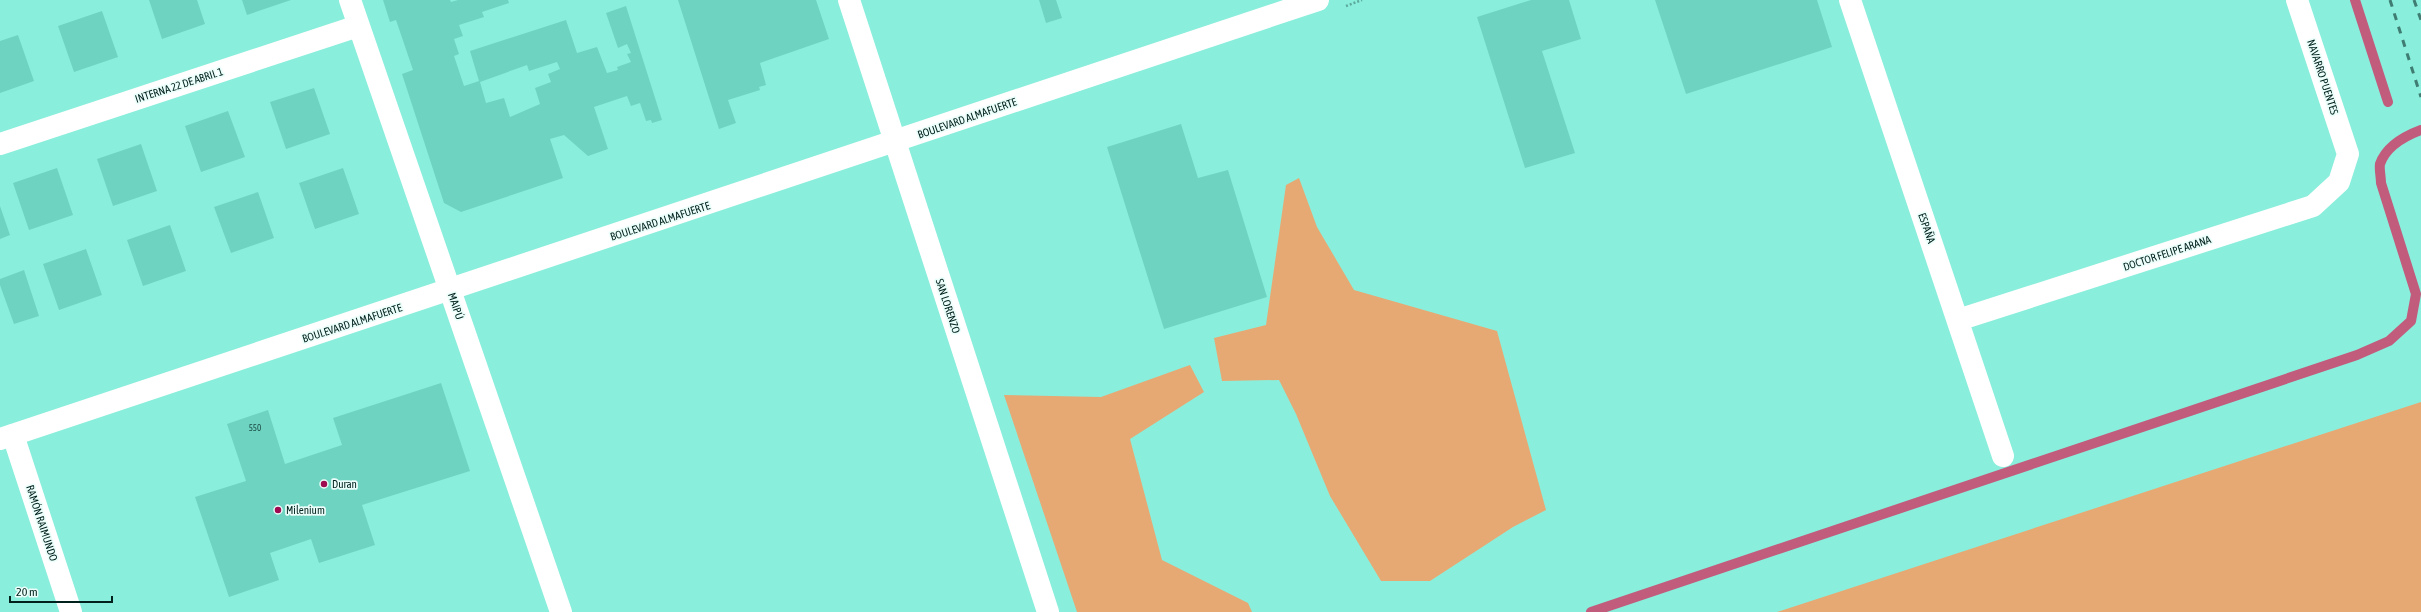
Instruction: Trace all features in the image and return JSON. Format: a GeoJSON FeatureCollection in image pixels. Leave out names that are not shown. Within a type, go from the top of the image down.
{"type":"FeatureCollection","features":[{"type":"Feature","properties":{"kind":"street","name":"MAIPÚ"},"geometry":{"type":"LineString","coordinates":[[350,0],[561,612]]}},
{"type":"Feature","properties":{"kind":"street","name":"SAN LORENZO"},"geometry":{"type":"LineString","coordinates":[[849,0],[897,142],[1048,612]]}},
{"type":"Feature","properties":{"kind":"street","name":"BOULEVARD ALMAFUERTE"},"geometry":{"type":"LineString","coordinates":[[6,437],[897,142],[1318,0]]}},
{"type":"Feature","properties":{"kind":"street","name":"ESPAÑA"},"geometry":{"type":"LineString","coordinates":[[1850,0],[2003,456]]}},
{"type":"Feature","properties":{"kind":"street","name":"NAVARRO PUENTES"},"geometry":{"type":"LineString","coordinates":[[2297,0],[2348,154]]}},
{"type":"Feature","properties":{"kind":"street","name":"INTERNA 22 DE ABRIL 1"},"geometry":{"type":"LineString","coordinates":[[0,144],[358,26]]}},
{"type":"Feature","properties":{"kind":"street","name":"DOCTOR FELIPE ARANA"},"geometry":{"type":"LineString","coordinates":[[1958,320],[2313,206],[2339,182],[2348,154]]}},
{"type":"Feature","properties":{"kind":"street","name":"RAMÓN RAIMUNDO"},"geometry":{"type":"LineString","coordinates":[[6,437],[71,612]]}},
{"type":"Feature","properties":{"kind":"shaded area"},"geometry":{"type":"Polygon","coordinates":[[[1299,178],[1317,227],[1354,290],[1497,331],[1546,510],[1513,527],[1430,581],[1381,581],[1330,496],[1296,414],[1279,380],[1222,381],[1214,338],[1266,325],[1286,185],[1299,178]]]}},
{"type":"Feature","properties":{"kind":"shaded area"},"geometry":{"type":"Polygon","coordinates":[[[1190,365],[1204,392],[1130,439],[1162,560],[1248,603],[1252,612],[1077,612],[1004,395],[1101,397],[1190,365]]]}},
{"type":"Feature","properties":{"kind":"shaded area"},"geometry":{"type":"Polygon","coordinates":[[[2421,402],[2421,612],[1777,612],[2421,402]]]}},
{"type":"Feature","properties":{"kind":"building"},"geometry":{"type":"Polygon","coordinates":[[[149,0],[197,0],[205,24],[162,39],[149,0]]]}},
{"type":"Feature","properties":{"kind":"building"},"geometry":{"type":"Polygon","coordinates":[[[242,0],[291,0],[247,15],[242,0]]]}},
{"type":"Feature","properties":{"kind":"building"},"geometry":{"type":"Polygon","coordinates":[[[383,0],[450,0],[451,2],[458,0],[508,0],[509,3],[482,12],[484,17],[459,25],[463,36],[454,39],[459,54],[454,56],[464,86],[479,81],[470,51],[566,20],[577,53],[597,47],[607,73],[618,70],[617,67],[631,62],[627,54],[631,53],[627,44],[618,48],[606,13],[626,6],[662,120],[652,123],[651,120],[646,121],[640,103],[631,106],[627,96],[594,107],[608,149],[588,156],[564,135],[550,139],[563,178],[461,212],[444,203],[402,74],[413,70],[396,20],[390,22],[383,0]],[[557,62],[529,71],[527,65],[480,82],[486,103],[504,98],[510,117],[540,104],[535,88],[551,82],[548,74],[560,69],[557,62]]]}},
{"type":"Feature","properties":{"kind":"building"},"geometry":{"type":"Polygon","coordinates":[[[678,0],[816,0],[829,39],[760,63],[766,85],[759,87],[760,90],[728,100],[736,123],[719,129],[678,0]]]}},
{"type":"Feature","properties":{"kind":"building"},"geometry":{"type":"Polygon","coordinates":[[[1039,0],[1056,0],[1062,18],[1046,23],[1039,0]]]}},
{"type":"Feature","properties":{"kind":"building"},"geometry":{"type":"Polygon","coordinates":[[[1531,0],[1569,0],[1581,39],[1542,51],[1575,153],[1525,168],[1477,17],[1531,0]]]}},
{"type":"Feature","properties":{"kind":"building"},"geometry":{"type":"Polygon","coordinates":[[[1655,0],[1817,0],[1832,47],[1686,94],[1655,0]]]}},
{"type":"Feature","properties":{"kind":"building"},"geometry":{"type":"Polygon","coordinates":[[[102,11],[118,57],[74,72],[58,26],[102,11]]]}},
{"type":"Feature","properties":{"kind":"building"},"geometry":{"type":"Polygon","coordinates":[[[18,35],[34,81],[0,93],[0,41],[18,35]]]}},
{"type":"Feature","properties":{"kind":"building"},"geometry":{"type":"Polygon","coordinates":[[[314,88],[330,134],[286,149],[270,102],[314,88]]]}},
{"type":"Feature","properties":{"kind":"building"},"geometry":{"type":"Polygon","coordinates":[[[228,111],[245,157],[201,172],[185,126],[228,111]]]}},
{"type":"Feature","properties":{"kind":"building"},"geometry":{"type":"Polygon","coordinates":[[[1181,124],[1198,178],[1228,170],[1267,297],[1164,329],[1107,147],[1181,124]]]}},
{"type":"Feature","properties":{"kind":"building"},"geometry":{"type":"Polygon","coordinates":[[[141,144],[157,191],[113,206],[97,159],[141,144]]]}},
{"type":"Feature","properties":{"kind":"building"},"geometry":{"type":"Polygon","coordinates":[[[57,168],[73,215],[29,230],[13,183],[57,168]]]}},
{"type":"Feature","properties":{"kind":"building"},"geometry":{"type":"Polygon","coordinates":[[[343,168],[359,214],[315,229],[299,183],[343,168]]]}},
{"type":"Feature","properties":{"kind":"building"},"geometry":{"type":"Polygon","coordinates":[[[258,192],[274,238],[231,253],[214,207],[258,192]]]}},
{"type":"Feature","properties":{"kind":"building"},"geometry":{"type":"Polygon","coordinates":[[[0,206],[10,235],[0,239],[0,206]]]}},
{"type":"Feature","properties":{"kind":"building"},"geometry":{"type":"Polygon","coordinates":[[[170,225],[186,271],[143,286],[127,240],[170,225]]]}},
{"type":"Feature","properties":{"kind":"building"},"geometry":{"type":"Polygon","coordinates":[[[86,249],[102,295],[59,310],[43,264],[86,249]]]}},
{"type":"Feature","properties":{"kind":"building"},"geometry":{"type":"Polygon","coordinates":[[[24,270],[39,316],[14,324],[0,285],[0,279],[24,270]]]}},
{"type":"Feature","properties":{"kind":"building"},"geometry":{"type":"Polygon","coordinates":[[[441,383],[470,471],[362,505],[375,545],[319,563],[311,539],[270,553],[279,580],[229,597],[195,497],[246,481],[227,424],[268,410],[285,464],[342,445],[333,418],[441,383]]]}},
{"type":"Feature","properties":{"kind":"waterway"},"geometry":{"type":"LineString","coordinates":[[2355,0],[2388,102]]}},
{"type":"Feature","properties":{"kind":"waterway"},"geometry":{"type":"LineString","coordinates":[[1591,612],[2357,355],[2389,341],[2411,321],[2416,294],[2381,183],[2380,164],[2391,147],[2409,135],[2421,130]]}},
{"type":"Feature","properties":{"kind":"railway"},"geometry":{"type":"LineString","coordinates":[[2390,0],[2421,97]]}},
{"type":"Feature","properties":{"kind":"railway"},"geometry":{"type":"LineString","coordinates":[[2414,0],[2421,20]]}},
{"type":"Feature","properties":{"kind":"place","name":"Duran"},"geometry":{"type":"Point","coordinates":[324,484]}},
{"type":"Feature","properties":{"kind":"place","name":"Milenium"},"geometry":{"type":"Point","coordinates":[278,510]}}]}
